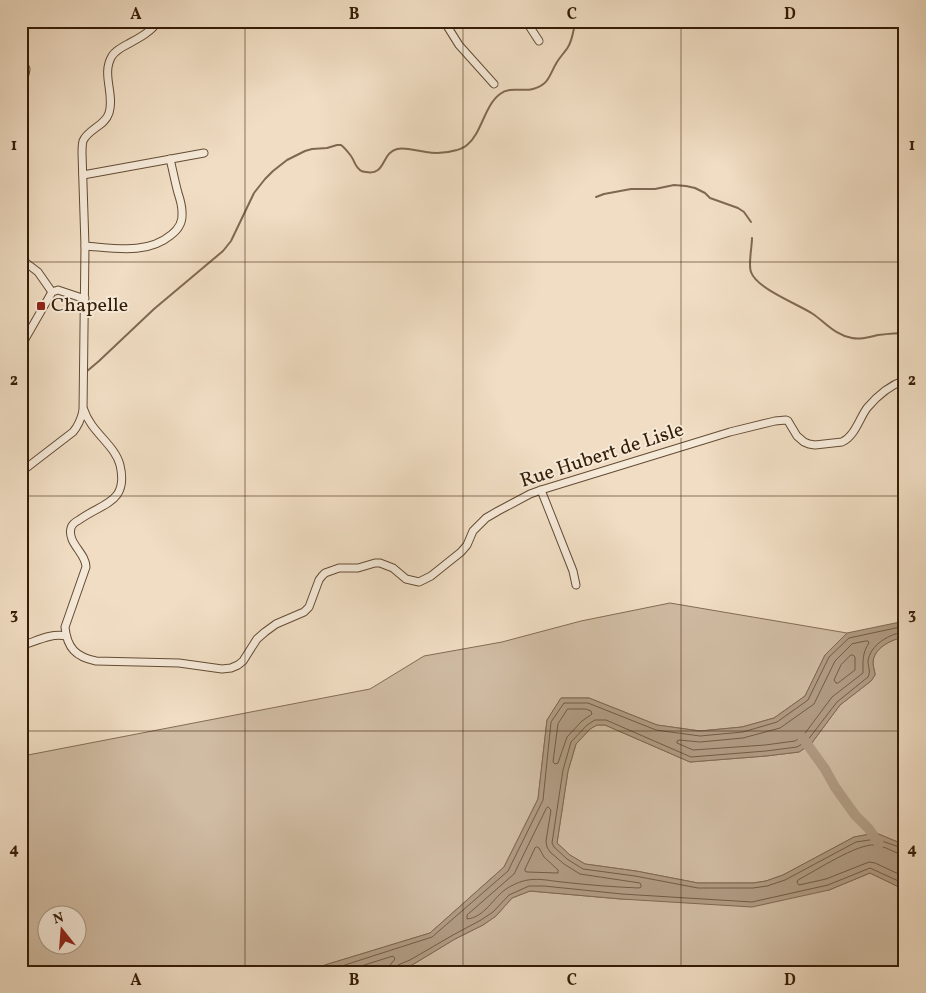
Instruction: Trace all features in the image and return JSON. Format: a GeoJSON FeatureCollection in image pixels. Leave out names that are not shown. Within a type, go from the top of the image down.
{"type":"FeatureCollection","features":[{"type":"Feature","properties":{"kind":"street"},"geometry":{"type":"LineString","coordinates":[[21,472],[73,432],[81,419],[83,411],[85,298],[83,141],[109,114],[110,99],[107,71],[112,56],[118,50],[149,31],[158,21]]}},
{"type":"Feature","properties":{"kind":"street"},"geometry":{"type":"LineString","coordinates":[[444,21],[459,45],[494,84]]}},
{"type":"Feature","properties":{"kind":"street"},"geometry":{"type":"LineString","coordinates":[[526,21],[539,41]]}},
{"type":"Feature","properties":{"kind":"street"},"geometry":{"type":"LineString","coordinates":[[21,58],[26,69],[23,84],[21,85]]}},
{"type":"Feature","properties":{"kind":"street"},"geometry":{"type":"LineString","coordinates":[[83,175],[204,153]]}},
{"type":"Feature","properties":{"kind":"street"},"geometry":{"type":"LineString","coordinates":[[85,246],[146,248],[160,243],[178,229],[182,220],[182,210],[170,159]]}},
{"type":"Feature","properties":{"kind":"street"},"geometry":{"type":"LineString","coordinates":[[21,259],[38,272],[52,292]]}},
{"type":"Feature","properties":{"kind":"street"},"geometry":{"type":"LineString","coordinates":[[21,346],[52,292],[58,290],[85,298]]}},
{"type":"Feature","properties":{"kind":"street","name":"Rue Hubert de Lisle"},"geometry":{"type":"LineString","coordinates":[[66,636],[72,650],[87,659],[96,661],[179,663],[222,669],[231,668],[244,661],[257,639],[265,632],[276,624],[304,612],[309,607],[319,580],[325,573],[332,570],[358,568],[380,563],[393,568],[406,580],[419,582],[431,576],[461,552],[474,531],[486,518],[530,494],[730,432],[776,420],[788,421],[797,436],[809,444],[842,442],[852,434],[867,408],[880,395],[896,383],[905,380]]}},
{"type":"Feature","properties":{"kind":"street"},"geometry":{"type":"LineString","coordinates":[[21,646],[48,636],[66,636],[65,627],[86,567],[84,558],[73,542],[71,529],[75,522],[82,517],[110,503],[121,485],[122,478],[118,458],[91,425],[83,411]]}},
{"type":"Feature","properties":{"kind":"street"},"geometry":{"type":"LineString","coordinates":[[541,490],[573,571],[576,586]]}},
{"type":"Feature","properties":{"kind":"shaded area"},"geometry":{"type":"Polygon","coordinates":[[[670,603],[847,633],[825,655],[805,696],[774,718],[742,727],[700,731],[657,725],[589,698],[561,698],[547,720],[538,799],[504,867],[430,933],[325,965],[311,972],[21,972],[21,747],[28,755],[370,689],[424,656],[502,642],[581,621],[670,603]]]}},
{"type":"Feature","properties":{"kind":"shaded area"},"geometry":{"type":"Polygon","coordinates":[[[905,637],[905,845],[876,833],[854,837],[783,875],[766,881],[753,883],[698,883],[636,871],[585,864],[570,855],[557,843],[568,771],[576,744],[590,729],[597,725],[605,725],[690,762],[799,752],[811,744],[840,705],[871,681],[875,675],[874,658],[879,649],[905,637]]]}},
{"type":"Feature","properties":{"kind":"shaded area"},"geometry":{"type":"Polygon","coordinates":[[[870,873],[905,890],[905,972],[623,972],[619,970],[616,972],[395,972],[412,965],[455,939],[483,925],[496,916],[512,898],[530,891],[621,899],[829,890],[870,873]]]}},
{"type":"Feature","properties":{"kind":"water"},"geometry":{"type":"Polygon","coordinates":[[[905,621],[905,637],[889,642],[876,653],[873,663],[875,675],[871,681],[840,705],[811,744],[799,752],[690,762],[605,725],[597,725],[590,729],[576,744],[568,771],[557,843],[570,855],[585,864],[636,871],[698,883],[753,883],[783,875],[854,837],[876,833],[905,845],[905,890],[870,873],[829,890],[752,907],[530,891],[512,898],[496,916],[483,925],[455,939],[412,965],[395,972],[311,972],[325,965],[430,933],[504,867],[538,799],[547,720],[561,698],[589,698],[657,725],[700,731],[742,727],[774,718],[805,696],[825,655],[847,633],[905,621]]]}},
{"type":"Feature","properties":{"kind":"waterway"},"geometry":{"type":"LineString","coordinates":[[86,372],[154,309],[223,251],[231,241],[254,193],[265,179],[287,160],[312,149],[341,145],[360,170],[372,172],[377,171],[388,155],[397,149],[438,153],[463,148],[472,140],[490,105],[500,94],[508,90],[533,89],[546,82],[570,44],[576,21]]}},
{"type":"Feature","properties":{"kind":"waterway"},"geometry":{"type":"LineString","coordinates":[[596,197],[631,189],[655,189],[674,185],[686,186],[695,188],[710,198],[738,208],[744,212],[751,222]]}},
{"type":"Feature","properties":{"kind":"waterway"},"geometry":{"type":"LineString","coordinates":[[752,238],[751,272],[769,290],[813,314],[836,331],[852,338],[859,339],[878,335],[905,333]]}},
{"type":"Feature","properties":{"kind":"waterway"},"geometry":{"type":"LineString","coordinates":[[802,737],[855,815],[869,829],[879,844]]}},
{"type":"Feature","properties":{"kind":"place","name":"Chapelle"},"geometry":{"type":"Point","coordinates":[41,306]}}]}
